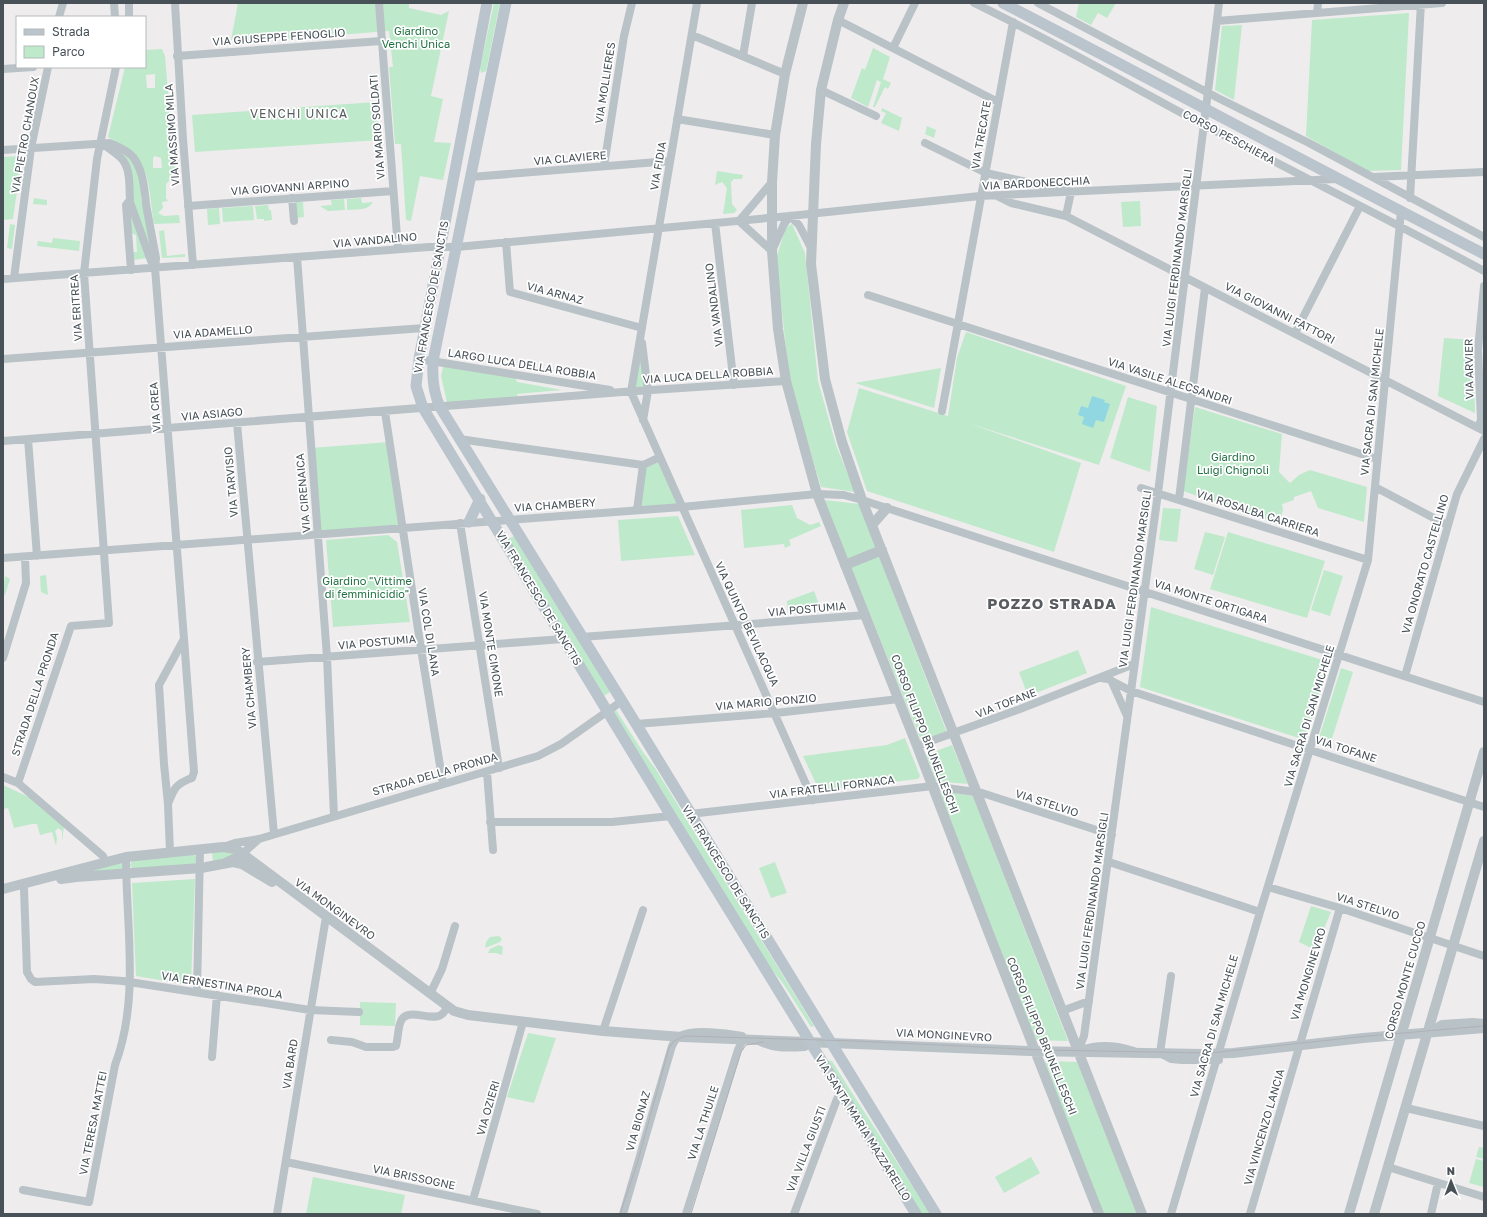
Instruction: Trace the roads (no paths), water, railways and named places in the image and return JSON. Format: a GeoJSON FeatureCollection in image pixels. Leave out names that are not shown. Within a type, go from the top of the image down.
{"type":"FeatureCollection","features":[{"type":"Feature","properties":{"kind":"main road","name":"VIA FRANCESCO DE SANCTIS"},"geometry":{"type":"LineString","coordinates":[[487,3],[424,328],[416,386],[424,408],[493,520],[563,639],[810,1042]]}},
{"type":"Feature","properties":{"kind":"main road","name":"VIA FRANCESCO DE SANCTIS"},"geometry":{"type":"LineString","coordinates":[[506,3],[433,361],[433,383],[440,407],[622,701],[830,1042]]}},
{"type":"Feature","properties":{"kind":"main road","name":"CORSO PESCHIERA"},"geometry":{"type":"LineString","coordinates":[[1003,3],[1207,109],[1336,179],[1484,254]]}},
{"type":"Feature","properties":{"kind":"main road"},"geometry":{"type":"LineString","coordinates":[[474,73],[491,77]]}},
{"type":"Feature","properties":{"kind":"main road"},"geometry":{"type":"LineString","coordinates":[[464,522],[480,499]]}},
{"type":"Feature","properties":{"kind":"main road","name":"VIA SANTA MARIA MAZZARELLO"},"geometry":{"type":"LineString","coordinates":[[810,1042],[916,1214]]}},
{"type":"Feature","properties":{"kind":"main road","name":"VIA SANTA MARIA MAZZARELLO"},"geometry":{"type":"LineString","coordinates":[[830,1042],[936,1214]]}},
{"type":"Feature","properties":{"kind":"street"},"geometry":{"type":"LineString","coordinates":[[60,16],[63,3]]}},
{"type":"Feature","properties":{"kind":"street"},"geometry":{"type":"LineString","coordinates":[[114,3],[115,16]]}},
{"type":"Feature","properties":{"kind":"street"},"geometry":{"type":"LineString","coordinates":[[129,3],[129,16]]}},
{"type":"Feature","properties":{"kind":"street","name":"VIA MASSIMO MILA"},"geometry":{"type":"LineString","coordinates":[[175,3],[177,56],[193,265]]}},
{"type":"Feature","properties":{"kind":"street","name":"VIA MARIO SOLDATI"},"geometry":{"type":"LineString","coordinates":[[379,3],[398,249]]}},
{"type":"Feature","properties":{"kind":"street","name":"VIA MOLLIERES"},"geometry":{"type":"LineString","coordinates":[[604,166],[624,36],[632,3]]}},
{"type":"Feature","properties":{"kind":"street","name":"VIA FIDIA"},"geometry":{"type":"LineString","coordinates":[[627,392],[641,331],[698,3]]}},
{"type":"Feature","properties":{"kind":"street"},"geometry":{"type":"LineString","coordinates":[[743,56],[752,3]]}},
{"type":"Feature","properties":{"kind":"street","name":"CORSO FILIPPO BRUNELLESCHI"},"geometry":{"type":"LineString","coordinates":[[803,3],[785,74],[775,135],[772,182],[772,251],[778,329],[786,381],[817,494],[918,746],[1099,1214]]}},
{"type":"Feature","properties":{"kind":"street"},"geometry":{"type":"LineString","coordinates":[[844,3],[838,20],[821,90],[812,214],[811,248],[816,309],[825,379],[842,442],[862,500],[1142,1214]]}},
{"type":"Feature","properties":{"kind":"street"},"geometry":{"type":"LineString","coordinates":[[893,48],[915,3]]}},
{"type":"Feature","properties":{"kind":"street","name":"CORSO PESCHIERA"},"geometry":{"type":"LineString","coordinates":[[974,3],[1013,22],[1360,206],[1400,225],[1484,271]]}},
{"type":"Feature","properties":{"kind":"street"},"geometry":{"type":"LineString","coordinates":[[1038,3],[1209,93],[1309,143],[1484,237]]}},
{"type":"Feature","properties":{"kind":"street","name":"VIA LUIGI FERDINANDO MARSIGLI"},"geometry":{"type":"LineString","coordinates":[[1078,1051],[1084,1036],[1109,862],[1186,277],[1219,3]]}},
{"type":"Feature","properties":{"kind":"street"},"geometry":{"type":"LineString","coordinates":[[1317,13],[1318,3]]}},
{"type":"Feature","properties":{"kind":"street"},"geometry":{"type":"LineString","coordinates":[[1217,21],[1442,3]]}},
{"type":"Feature","properties":{"kind":"street"},"geometry":{"type":"LineString","coordinates":[[1410,198],[1421,4]]}},
{"type":"Feature","properties":{"kind":"street"},"geometry":{"type":"LineString","coordinates":[[838,20],[998,102]]}},
{"type":"Feature","properties":{"kind":"street","name":"VIA TRECATE"},"geometry":{"type":"LineString","coordinates":[[942,411],[980,196],[986,173],[1013,22]]}},
{"type":"Feature","properties":{"kind":"street"},"geometry":{"type":"LineString","coordinates":[[692,35],[785,74]]}},
{"type":"Feature","properties":{"kind":"street","name":"VIA GIUSEPPE FENOGLIO"},"geometry":{"type":"LineString","coordinates":[[177,56],[382,41]]}},
{"type":"Feature","properties":{"kind":"street","name":"VIA PIETRO CHANOUX"},"geometry":{"type":"LineString","coordinates":[[3,69],[18,68]]}},
{"type":"Feature","properties":{"kind":"street","name":"VIA PIETRO CHANOUX"},"geometry":{"type":"LineString","coordinates":[[14,278],[31,148],[48,68]]}},
{"type":"Feature","properties":{"kind":"street","name":"VIA ERITREA"},"geometry":{"type":"LineString","coordinates":[[105,550],[84,273],[93,190],[116,68]]}},
{"type":"Feature","properties":{"kind":"street"},"geometry":{"type":"LineString","coordinates":[[821,90],[876,116]]}},
{"type":"Feature","properties":{"kind":"street"},"geometry":{"type":"LineString","coordinates":[[677,119],[775,135]]}},
{"type":"Feature","properties":{"kind":"street"},"geometry":{"type":"LineString","coordinates":[[101,142],[126,163],[129,175],[130,206],[147,252],[155,268]]}},
{"type":"Feature","properties":{"kind":"street"},"geometry":{"type":"LineString","coordinates":[[3,150],[101,142],[110,143],[123,149],[133,157],[140,168],[144,180],[145,195],[156,258],[155,268]]}},
{"type":"Feature","properties":{"kind":"street"},"geometry":{"type":"LineString","coordinates":[[925,143],[986,173],[1071,192],[1066,216]]}},
{"type":"Feature","properties":{"kind":"street","name":"VIA CLAVIERE"},"geometry":{"type":"LineString","coordinates":[[471,177],[670,161]]}},
{"type":"Feature","properties":{"kind":"street"},"geometry":{"type":"LineString","coordinates":[[1284,166],[1284,182]]}},
{"type":"Feature","properties":{"kind":"street"},"geometry":{"type":"LineString","coordinates":[[1372,177],[1484,172]]}},
{"type":"Feature","properties":{"kind":"street","name":"VIA BARDONECCHIA"},"geometry":{"type":"LineString","coordinates":[[790,216],[980,196],[1336,179]]}},
{"type":"Feature","properties":{"kind":"street"},"geometry":{"type":"LineString","coordinates":[[772,182],[739,220],[772,251]]}},
{"type":"Feature","properties":{"kind":"street","name":"VIA GIOVANNI ARPINO"},"geometry":{"type":"LineString","coordinates":[[188,206],[393,191]]}},
{"type":"Feature","properties":{"kind":"street","name":"VIA GIOVANNI FATTORI"},"geometry":{"type":"LineString","coordinates":[[996,196],[1011,203],[1066,216],[1481,429]]}},
{"type":"Feature","properties":{"kind":"street"},"geometry":{"type":"LineString","coordinates":[[292,198],[294,221]]}},
{"type":"Feature","properties":{"kind":"street"},"geometry":{"type":"LineString","coordinates":[[130,200],[126,205],[131,270]]}},
{"type":"Feature","properties":{"kind":"street"},"geometry":{"type":"LineString","coordinates":[[1295,333],[1360,206]]}},
{"type":"Feature","properties":{"kind":"street","name":"VIA SACRA DI SAN MICHELE"},"geometry":{"type":"LineString","coordinates":[[1171,1214],[1260,912],[1368,560],[1401,212]]}},
{"type":"Feature","properties":{"kind":"street"},"geometry":{"type":"LineString","coordinates":[[790,216],[799,225],[811,248]]}},
{"type":"Feature","properties":{"kind":"street","name":"CORSO FILIPPO BRUNELLESCHI"},"geometry":{"type":"LineString","coordinates":[[772,251],[784,224],[790,216]]}},
{"type":"Feature","properties":{"kind":"street","name":"VIA VANDALINO"},"geometry":{"type":"LineString","coordinates":[[3,279],[297,258],[398,249],[457,247],[790,216]]}},
{"type":"Feature","properties":{"kind":"street","name":"VIA VANDALINO"},"geometry":{"type":"LineString","coordinates":[[716,223],[734,385]]}},
{"type":"Feature","properties":{"kind":"street","name":"VIA ARNAZ"},"geometry":{"type":"LineString","coordinates":[[506,242],[510,292],[641,331]]}},
{"type":"Feature","properties":{"kind":"street","name":"VIA CIRENAICA"},"geometry":{"type":"LineString","coordinates":[[297,258],[327,657]]}},
{"type":"Feature","properties":{"kind":"street","name":"VIA CREA"},"geometry":{"type":"LineString","coordinates":[[155,268],[176,545]]}},
{"type":"Feature","properties":{"kind":"street","name":"VIA ARVIER"},"geometry":{"type":"LineString","coordinates":[[1481,429],[1478,350],[1484,286]]}},
{"type":"Feature","properties":{"kind":"street"},"geometry":{"type":"LineString","coordinates":[[1179,499],[1205,288]]}},
{"type":"Feature","properties":{"kind":"street"},"geometry":{"type":"LineString","coordinates":[[868,295],[957,323]]}},
{"type":"Feature","properties":{"kind":"street","name":"VIA VASILE ALECSANDRI"},"geometry":{"type":"LineString","coordinates":[[957,323],[1377,459]]}},
{"type":"Feature","properties":{"kind":"street","name":"VIA ADAMELLO"},"geometry":{"type":"LineString","coordinates":[[3,359],[424,328]]}},
{"type":"Feature","properties":{"kind":"street","name":"VIA FIDIA"},"geometry":{"type":"LineString","coordinates":[[641,331],[648,391]]}},
{"type":"Feature","properties":{"kind":"street","name":"LARGO LUCA DELLA ROBBIA"},"geometry":{"type":"LineString","coordinates":[[419,359],[627,392]]}},
{"type":"Feature","properties":{"kind":"street","name":"VIA LUCA DELLA ROBBIA"},"geometry":{"type":"LineString","coordinates":[[627,392],[786,381]]}},
{"type":"Feature","properties":{"kind":"street"},"geometry":{"type":"LineString","coordinates":[[643,420],[648,391]]}},
{"type":"Feature","properties":{"kind":"street","name":"LARGO LUCA DELLA ROBBIA"},"geometry":{"type":"LineString","coordinates":[[424,408],[627,392]]}},
{"type":"Feature","properties":{"kind":"street","name":"VIA QUINTO BEVILACQUA"},"geometry":{"type":"LineString","coordinates":[[627,392],[643,420],[660,457],[814,800]]}},
{"type":"Feature","properties":{"kind":"street","name":"VIA ASIAGO"},"geometry":{"type":"LineString","coordinates":[[3,441],[424,408]]}},
{"type":"Feature","properties":{"kind":"street","name":"VIA COL DI LANA"},"geometry":{"type":"LineString","coordinates":[[385,412],[443,784]]}},
{"type":"Feature","properties":{"kind":"street","name":"VIA TARVISIO"},"geometry":{"type":"LineString","coordinates":[[237,423],[248,539]]}},
{"type":"Feature","properties":{"kind":"street"},"geometry":{"type":"LineString","coordinates":[[459,439],[643,464],[660,457]]}},
{"type":"Feature","properties":{"kind":"street","name":"VIA ONORATO CASTELLINO"},"geometry":{"type":"LineString","coordinates":[[1405,676],[1457,494],[1484,439]]}},
{"type":"Feature","properties":{"kind":"street"},"geometry":{"type":"LineString","coordinates":[[28,440],[37,556]]}},
{"type":"Feature","properties":{"kind":"street"},"geometry":{"type":"LineString","coordinates":[[637,510],[643,464]]}},
{"type":"Feature","properties":{"kind":"street"},"geometry":{"type":"LineString","coordinates":[[1375,487],[1447,525]]}},
{"type":"Feature","properties":{"kind":"street","name":"VIA ROSALBA CARRIERA"},"geometry":{"type":"LineString","coordinates":[[1141,488],[1368,560]]}},
{"type":"Feature","properties":{"kind":"street","name":"VIA CHAMBERY"},"geometry":{"type":"LineString","coordinates":[[3,558],[464,522],[682,507],[817,494],[844,495],[862,500]]}},
{"type":"Feature","properties":{"kind":"street","name":"VIA MONTE ORTIGARA"},"geometry":{"type":"LineString","coordinates":[[862,500],[1484,702]]}},
{"type":"Feature","properties":{"kind":"street"},"geometry":{"type":"LineString","coordinates":[[872,525],[887,508]]}},
{"type":"Feature","properties":{"kind":"street","name":"VIA MONTE CIMONE"},"geometry":{"type":"LineString","coordinates":[[464,522],[480,645],[499,768]]}},
{"type":"Feature","properties":{"kind":"street","name":"VIA CHAMBERY"},"geometry":{"type":"LineString","coordinates":[[248,539],[257,662],[274,834]]}},
{"type":"Feature","properties":{"kind":"street"},"geometry":{"type":"LineString","coordinates":[[168,804],[175,788],[181,782],[192,778],[194,772],[176,545]]}},
{"type":"Feature","properties":{"kind":"street","name":"STRADA DELLA PRONDA"},"geometry":{"type":"LineString","coordinates":[[18,783],[70,626],[109,623],[105,550]]}},
{"type":"Feature","properties":{"kind":"street"},"geometry":{"type":"LineString","coordinates":[[845,565],[882,550]]}},
{"type":"Feature","properties":{"kind":"street"},"geometry":{"type":"LineString","coordinates":[[3,658],[26,583],[25,557]]}},
{"type":"Feature","properties":{"kind":"street","name":"VIA POSTUMIA"},"geometry":{"type":"LineString","coordinates":[[582,637],[866,615]]}},
{"type":"Feature","properties":{"kind":"street"},"geometry":{"type":"LineString","coordinates":[[170,852],[160,685],[184,639]]}},
{"type":"Feature","properties":{"kind":"street","name":"VIA POSTUMIA"},"geometry":{"type":"LineString","coordinates":[[334,816],[327,657],[563,639]]}},
{"type":"Feature","properties":{"kind":"street"},"geometry":{"type":"LineString","coordinates":[[257,662],[327,657]]}},
{"type":"Feature","properties":{"kind":"street","name":"VIA TOFANE"},"geometry":{"type":"LineString","coordinates":[[918,746],[953,735],[1134,664]]}},
{"type":"Feature","properties":{"kind":"street","name":"VIA TOFANE"},"geometry":{"type":"LineString","coordinates":[[1101,678],[1111,680],[1131,691],[1470,800],[1484,807]]}},
{"type":"Feature","properties":{"kind":"street"},"geometry":{"type":"LineString","coordinates":[[1111,680],[1128,717]]}},
{"type":"Feature","properties":{"kind":"street","name":"VIA MARIO PONZIO"},"geometry":{"type":"LineString","coordinates":[[636,724],[776,713],[899,699]]}},
{"type":"Feature","properties":{"kind":"street"},"geometry":{"type":"LineString","coordinates":[[608,711],[622,701]]}},
{"type":"Feature","properties":{"kind":"street","name":"STRADA DELLA PRONDA"},"geometry":{"type":"LineString","coordinates":[[3,889],[105,861],[126,857],[223,847],[235,843],[259,839],[487,772],[538,756],[561,744],[608,711]]}},
{"type":"Feature","properties":{"kind":"street","name":"CORSO MONTE CUCCO"},"geometry":{"type":"LineString","coordinates":[[1349,1214],[1484,752]]}},
{"type":"Feature","properties":{"kind":"street"},"geometry":{"type":"LineString","coordinates":[[487,772],[493,850]]}},
{"type":"Feature","properties":{"kind":"street"},"geometry":{"type":"LineString","coordinates":[[3,777],[18,783],[103,856],[105,861]]}},
{"type":"Feature","properties":{"kind":"street","name":"VIA FRATELLI FORNACA"},"geometry":{"type":"LineString","coordinates":[[690,814],[933,786],[975,791]]}},
{"type":"Feature","properties":{"kind":"street","name":"VIA STELVIO"},"geometry":{"type":"LineString","coordinates":[[975,791],[1112,835]]}},
{"type":"Feature","properties":{"kind":"street","name":"VIA FRANCESCO DE SANCTIS"},"geometry":{"type":"LineString","coordinates":[[490,822],[612,822],[671,816]]}},
{"type":"Feature","properties":{"kind":"street","name":"STRADA DELLA PRONDA"},"geometry":{"type":"LineString","coordinates":[[225,862],[242,854],[259,839]]}},
{"type":"Feature","properties":{"kind":"street"},"geometry":{"type":"LineString","coordinates":[[1374,1214],[1484,841]]}},
{"type":"Feature","properties":{"kind":"street"},"geometry":{"type":"LineString","coordinates":[[252,846],[252,861]]}},
{"type":"Feature","properties":{"kind":"street","name":"VIA MONGINEVRO"},"geometry":{"type":"LineString","coordinates":[[223,847],[236,850],[252,861],[447,1007],[468,1015],[603,1031],[678,1036],[1036,1051],[1160,1053],[1217,1057],[1233,1053],[1428,1032],[1484,1028]]}},
{"type":"Feature","properties":{"kind":"street"},"geometry":{"type":"LineString","coordinates":[[197,992],[200,850]]}},
{"type":"Feature","properties":{"kind":"street"},"geometry":{"type":"LineString","coordinates":[[126,857],[126,874]]}},
{"type":"Feature","properties":{"kind":"street"},"geometry":{"type":"LineString","coordinates":[[3,895],[76,877],[200,868],[225,862],[239,863],[287,888]]}},
{"type":"Feature","properties":{"kind":"street"},"geometry":{"type":"LineString","coordinates":[[1109,862],[1260,912]]}},
{"type":"Feature","properties":{"kind":"street","name":"VIA TERESA MATTEI"},"geometry":{"type":"LineString","coordinates":[[23,1190],[89,1202],[115,1065],[123,1044],[130,1000],[126,874]]}},
{"type":"Feature","properties":{"kind":"street","name":"VIA STELVIO"},"geometry":{"type":"LineString","coordinates":[[1268,887],[1340,908],[1484,956]]}},
{"type":"Feature","properties":{"kind":"street"},"geometry":{"type":"LineString","coordinates":[[24,889],[27,972],[31,979],[36,982],[94,979],[130,983]]}},
{"type":"Feature","properties":{"kind":"street","name":"VIA MONGINEVRO"},"geometry":{"type":"LineString","coordinates":[[1299,1046],[1340,908]]}},
{"type":"Feature","properties":{"kind":"street"},"geometry":{"type":"LineString","coordinates":[[603,1031],[643,910]]}},
{"type":"Feature","properties":{"kind":"street","name":"VIA BARD"},"geometry":{"type":"LineString","coordinates":[[277,1214],[326,917]]}},
{"type":"Feature","properties":{"kind":"street"},"geometry":{"type":"LineString","coordinates":[[430,994],[442,969],[455,926]]}},
{"type":"Feature","properties":{"kind":"street"},"geometry":{"type":"LineString","coordinates":[[1160,1053],[1171,976]]}},
{"type":"Feature","properties":{"kind":"street","name":"VIA ERNESTINA PROLA"},"geometry":{"type":"LineString","coordinates":[[130,983],[310,1010],[359,1012]]}},
{"type":"Feature","properties":{"kind":"street"},"geometry":{"type":"LineString","coordinates":[[212,1057],[217,995]]}},
{"type":"Feature","properties":{"kind":"street"},"geometry":{"type":"LineString","coordinates":[[1062,1011],[1089,1001]]}},
{"type":"Feature","properties":{"kind":"street"},"geometry":{"type":"LineString","coordinates":[[331,1040],[352,1042],[366,1047],[393,1048],[396,1046],[400,1021],[404,1017],[411,1015],[437,1017],[443,1014],[447,1007]]}},
{"type":"Feature","properties":{"kind":"street","name":"VIA OZIERI"},"geometry":{"type":"LineString","coordinates":[[473,1200],[523,1022]]}},
{"type":"Feature","properties":{"kind":"street","name":"VIA MONGINEVRO"},"geometry":{"type":"LineString","coordinates":[[1428,1032],[1442,1024],[1473,1022],[1484,1023]]}},
{"type":"Feature","properties":{"kind":"street","name":"VIA MONGINEVRO"},"geometry":{"type":"LineString","coordinates":[[678,1036],[688,1033],[708,1033],[730,1034],[755,1039]]}},
{"type":"Feature","properties":{"kind":"street","name":"VIA BIONAZ"},"geometry":{"type":"LineString","coordinates":[[623,1214],[672,1046],[678,1036]]}},
{"type":"Feature","properties":{"kind":"street","name":"VIA LA THUILE"},"geometry":{"type":"LineString","coordinates":[[686,1214],[738,1050],[743,1039]]}},
{"type":"Feature","properties":{"kind":"street","name":"VIA VINCENZO LANCIA"},"geometry":{"type":"LineString","coordinates":[[1250,1214],[1299,1046]]}},
{"type":"Feature","properties":{"kind":"street","name":"VIA VILLA GIUSTI"},"geometry":{"type":"LineString","coordinates":[[794,1214],[837,1099],[841,1093]]}},
{"type":"Feature","properties":{"kind":"street"},"geometry":{"type":"LineString","coordinates":[[1406,1108],[1484,1126]]}},
{"type":"Feature","properties":{"kind":"street","name":"VIA BRISSOGNE"},"geometry":{"type":"LineString","coordinates":[[286,1162],[537,1214]]}},
{"type":"Feature","properties":{"kind":"street"},"geometry":{"type":"LineString","coordinates":[[1388,1167],[1484,1197]]}},
{"type":"Feature","properties":{"kind":"street"},"geometry":{"type":"LineString","coordinates":[[1431,1214],[1438,1183]]}},
{"type":"Feature","properties":{"kind":"water"},"geometry":{"type":"Polygon","coordinates":[[[1092,396],[1105,400],[1104,402],[1110,404],[1104,422],[1096,420],[1093,428],[1082,424],[1084,417],[1078,415],[1081,406],[1088,408],[1092,396]]]}},
{"type":"Feature","properties":{"kind":"tram line"},"geometry":{"type":"LineString","coordinates":[[620,1214],[637,1164],[669,1048],[674,1041],[685,1036],[855,1041],[1043,1050],[1210,1053],[1357,1037],[1484,1026]]}},
{"type":"Feature","properties":{"kind":"tram line"},"geometry":{"type":"LineString","coordinates":[[691,1214],[741,1052],[746,1045],[763,1042]]}},
{"type":"Feature","properties":{"kind":"district","name":"VENCHI UNICA"},"geometry":{"type":"Point","coordinates":[299,114]}},
{"type":"Feature","properties":{"kind":"district","name":"POZZO STRADA"},"geometry":{"type":"Point","coordinates":[1052,604]}},
{"type":"Feature","properties":{"kind":"park label","name":"Giardino Venchi Unica"},"geometry":{"type":"Point","coordinates":[416,37]}},
{"type":"Feature","properties":{"kind":"park label","name":"Giardino Luigi Chignoli"},"geometry":{"type":"Point","coordinates":[1233,463]}},
{"type":"Feature","properties":{"kind":"park label","name":"Giardino \"Vittime di femminicidio\""},"geometry":{"type":"Point","coordinates":[367,587]}}]}
